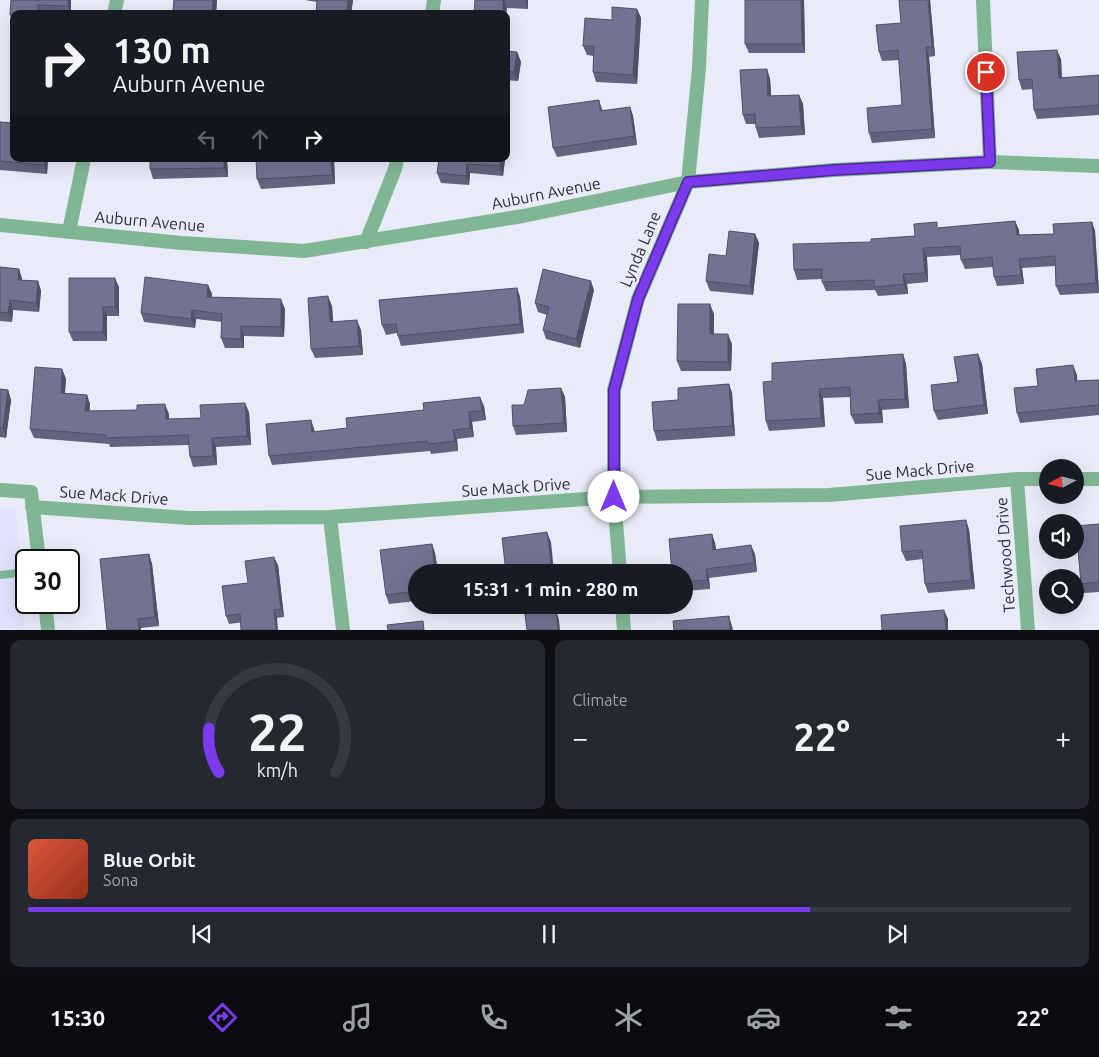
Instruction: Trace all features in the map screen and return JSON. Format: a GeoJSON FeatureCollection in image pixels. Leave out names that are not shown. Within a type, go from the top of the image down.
{"type":"FeatureCollection","features":[{"type":"Feature","properties":{"kind":"street","name":"Lynda Lane"},"geometry":{"type":"LineString","coordinates":[[619,564],[614,497],[614,390],[638,299],[688,182],[699,68],[702,0]]}},
{"type":"Feature","properties":{"kind":"street"},"geometry":{"type":"LineString","coordinates":[[983,0],[990,162]]}},
{"type":"Feature","properties":{"kind":"street"},"geometry":{"type":"LineString","coordinates":[[69,231],[83,162]]}},
{"type":"Feature","properties":{"kind":"street"},"geometry":{"type":"LineString","coordinates":[[366,242],[396,162]]}},
{"type":"Feature","properties":{"kind":"street","name":"Auburn Avenue"},"geometry":{"type":"LineString","coordinates":[[0,225],[182,243],[304,251],[523,216],[688,182],[834,170],[990,162],[1099,166]]}},
{"type":"Feature","properties":{"kind":"street","name":"Sue Mack Drive"},"geometry":{"type":"LineString","coordinates":[[32,507],[189,518],[330,517],[614,497],[830,495],[1017,479],[1039,479]]}},
{"type":"Feature","properties":{"kind":"street","name":"Techwood Drive"},"geometry":{"type":"LineString","coordinates":[[1017,479],[1028,630]]}},
{"type":"Feature","properties":{"kind":"street"},"geometry":{"type":"LineString","coordinates":[[1084,479],[1099,479]]}},
{"type":"Feature","properties":{"kind":"street"},"geometry":{"type":"LineString","coordinates":[[0,490],[31,492],[38,549]]}},
{"type":"Feature","properties":{"kind":"street"},"geometry":{"type":"LineString","coordinates":[[330,517],[343,630]]}},
{"type":"Feature","properties":{"kind":"street"},"geometry":{"type":"LineString","coordinates":[[46,614],[48,630]]}},
{"type":"Feature","properties":{"kind":"street"},"geometry":{"type":"LineString","coordinates":[[623,614],[624,630]]}},
{"type":"Feature","properties":{"kind":"lane"},"geometry":{"type":"LineString","coordinates":[[0,575],[15,573]]}},
{"type":"Feature","properties":{"kind":"shaded area"},"geometry":{"type":"Polygon","coordinates":[[[0,507],[16,508],[19,549],[15,549],[15,614],[24,614],[25,629],[0,629],[0,507]]]}},
{"type":"Feature","properties":{"kind":"building"},"geometry":{"type":"Polygon","coordinates":[[[11,0],[68,0],[68,6],[38,5],[38,10],[10,10],[11,0]]]}},
{"type":"Feature","properties":{"kind":"building"},"geometry":{"type":"Polygon","coordinates":[[[174,0],[213,0],[212,10],[173,10],[174,0]]]}},
{"type":"Feature","properties":{"kind":"building"},"geometry":{"type":"Polygon","coordinates":[[[317,0],[348,0],[347,10],[316,10],[317,0]]]}},
{"type":"Feature","properties":{"kind":"building"},"geometry":{"type":"Polygon","coordinates":[[[475,0],[503,0],[503,10],[474,10],[475,0]]]}},
{"type":"Feature","properties":{"kind":"building"},"geometry":{"type":"Polygon","coordinates":[[[745,0],[801,0],[802,44],[745,44],[745,0]]]}},
{"type":"Feature","properties":{"kind":"building"},"geometry":{"type":"Polygon","coordinates":[[[899,0],[928,0],[932,47],[926,47],[932,129],[869,133],[867,108],[902,105],[898,50],[879,52],[876,25],[901,23],[899,0]]]}},
{"type":"Feature","properties":{"kind":"building"},"geometry":{"type":"Polygon","coordinates":[[[612,7],[637,9],[633,75],[593,72],[594,46],[583,46],[585,18],[612,20],[612,7]]]}},
{"type":"Feature","properties":{"kind":"building"},"geometry":{"type":"Polygon","coordinates":[[[1057,50],[1059,78],[1099,75],[1099,105],[1034,110],[1032,79],[1019,80],[1017,52],[1057,50]]]}},
{"type":"Feature","properties":{"kind":"building"},"geometry":{"type":"Polygon","coordinates":[[[510,51],[517,52],[514,72],[510,72],[510,51]]]}},
{"type":"Feature","properties":{"kind":"building"},"geometry":{"type":"Polygon","coordinates":[[[767,69],[768,96],[799,95],[801,126],[756,128],[755,114],[743,115],[740,70],[767,69]]]}},
{"type":"Feature","properties":{"kind":"building"},"geometry":{"type":"Polygon","coordinates":[[[599,100],[600,111],[630,107],[634,136],[553,148],[548,107],[599,100]]]}},
{"type":"Feature","properties":{"kind":"building"},"geometry":{"type":"Polygon","coordinates":[[[0,122],[10,123],[10,162],[0,161],[0,122]]]}},
{"type":"Feature","properties":{"kind":"building"},"geometry":{"type":"Polygon","coordinates":[[[11,162],[44,162],[44,165],[11,162]]]}},
{"type":"Feature","properties":{"kind":"building"},"geometry":{"type":"Polygon","coordinates":[[[150,162],[224,162],[224,168],[150,169],[150,162]]]}},
{"type":"Feature","properties":{"kind":"building"},"geometry":{"type":"Polygon","coordinates":[[[256,162],[331,162],[332,175],[257,179],[256,162]]]}},
{"type":"Feature","properties":{"kind":"building"},"geometry":{"type":"Polygon","coordinates":[[[439,162],[500,162],[500,166],[467,164],[466,176],[437,173],[439,162]]]}},
{"type":"Feature","properties":{"kind":"building"},"geometry":{"type":"Polygon","coordinates":[[[1015,221],[1017,235],[1054,234],[1053,224],[1092,222],[1096,283],[1056,286],[1055,256],[1019,259],[1021,275],[994,277],[992,257],[961,260],[960,246],[923,248],[925,273],[903,274],[904,284],[874,287],[874,280],[822,282],[822,269],[794,270],[793,244],[871,242],[871,239],[915,236],[914,224],[937,222],[937,228],[1015,221]]]}},
{"type":"Feature","properties":{"kind":"building"},"geometry":{"type":"Polygon","coordinates":[[[729,231],[755,234],[750,286],[706,281],[709,254],[726,256],[729,231]]]}},
{"type":"Feature","properties":{"kind":"building"},"geometry":{"type":"Polygon","coordinates":[[[0,267],[19,269],[18,280],[38,281],[36,303],[10,300],[8,313],[0,312],[0,267]]]}},
{"type":"Feature","properties":{"kind":"building"},"geometry":{"type":"Polygon","coordinates":[[[543,269],[591,281],[576,339],[543,330],[549,307],[535,303],[543,269]]]}},
{"type":"Feature","properties":{"kind":"building"},"geometry":{"type":"Polygon","coordinates":[[[145,277],[208,285],[207,297],[281,299],[281,327],[241,326],[241,339],[221,338],[222,314],[192,310],[191,319],[141,313],[145,277]]]}},
{"type":"Feature","properties":{"kind":"building"},"geometry":{"type":"Polygon","coordinates":[[[69,278],[115,278],[115,307],[103,307],[103,332],[69,332],[69,278]]]}},
{"type":"Feature","properties":{"kind":"building"},"geometry":{"type":"Polygon","coordinates":[[[517,288],[520,324],[398,336],[396,324],[382,325],[379,300],[517,288]]]}},
{"type":"Feature","properties":{"kind":"building"},"geometry":{"type":"Polygon","coordinates":[[[328,296],[330,322],[357,320],[359,346],[311,349],[308,298],[328,296]]]}},
{"type":"Feature","properties":{"kind":"building"},"geometry":{"type":"Polygon","coordinates":[[[678,304],[710,304],[710,334],[728,334],[728,362],[677,361],[678,304]]]}},
{"type":"Feature","properties":{"kind":"building"},"geometry":{"type":"Polygon","coordinates":[[[903,354],[905,399],[878,400],[879,413],[851,415],[850,387],[819,389],[821,418],[766,421],[763,382],[772,381],[772,363],[903,354]]]}},
{"type":"Feature","properties":{"kind":"building"},"geometry":{"type":"Polygon","coordinates":[[[978,354],[984,405],[934,411],[931,385],[958,382],[954,357],[978,354]]]}},
{"type":"Feature","properties":{"kind":"building"},"geometry":{"type":"Polygon","coordinates":[[[1073,365],[1075,381],[1099,380],[1099,405],[1017,413],[1014,388],[1038,386],[1036,369],[1073,365]]]}},
{"type":"Feature","properties":{"kind":"building"},"geometry":{"type":"Polygon","coordinates":[[[35,367],[62,369],[61,393],[87,395],[85,411],[137,410],[137,405],[165,404],[166,419],[201,418],[200,405],[245,403],[247,436],[212,438],[213,456],[190,457],[188,435],[106,438],[106,435],[30,429],[35,367]]]}},
{"type":"Feature","properties":{"kind":"building"},"geometry":{"type":"Polygon","coordinates":[[[729,384],[732,426],[654,431],[652,402],[678,400],[678,388],[729,384]]]}},
{"type":"Feature","properties":{"kind":"building"},"geometry":{"type":"Polygon","coordinates":[[[561,388],[564,423],[513,426],[512,405],[524,405],[528,390],[561,388]]]}},
{"type":"Feature","properties":{"kind":"building"},"geometry":{"type":"Polygon","coordinates":[[[0,389],[8,390],[3,428],[0,428],[0,389]]]}},
{"type":"Feature","properties":{"kind":"building"},"geometry":{"type":"Polygon","coordinates":[[[480,397],[482,411],[469,412],[470,428],[453,430],[455,441],[428,444],[427,441],[269,456],[266,424],[311,420],[312,432],[347,428],[346,418],[424,410],[423,403],[480,397]]]}},
{"type":"Feature","properties":{"kind":"building"},"geometry":{"type":"Polygon","coordinates":[[[966,520],[971,580],[925,584],[922,550],[902,552],[900,526],[966,520]]]}},
{"type":"Feature","properties":{"kind":"building"},"geometry":{"type":"Polygon","coordinates":[[[1099,524],[1099,582],[1084,584],[1084,569],[1080,569],[1079,559],[1084,559],[1084,525],[1099,524]]]}},
{"type":"Feature","properties":{"kind":"building"},"geometry":{"type":"Polygon","coordinates":[[[547,532],[551,564],[505,564],[502,538],[547,532]]]}},
{"type":"Feature","properties":{"kind":"building"},"geometry":{"type":"Polygon","coordinates":[[[712,534],[713,550],[751,545],[754,563],[706,569],[707,580],[693,581],[693,564],[671,564],[669,539],[712,534]]]}},
{"type":"Feature","properties":{"kind":"building"},"geometry":{"type":"Polygon","coordinates":[[[432,544],[434,564],[408,564],[408,592],[386,595],[380,550],[432,544]]]}},
{"type":"Feature","properties":{"kind":"building"},"geometry":{"type":"Polygon","coordinates":[[[149,554],[155,617],[138,619],[139,630],[107,630],[100,559],[149,554]]]}},
{"type":"Feature","properties":{"kind":"building"},"geometry":{"type":"Polygon","coordinates":[[[274,557],[281,609],[274,610],[276,630],[241,630],[240,614],[226,616],[222,586],[248,583],[245,561],[274,557]]]}},
{"type":"Feature","properties":{"kind":"building"},"geometry":{"type":"Polygon","coordinates":[[[944,610],[946,630],[882,630],[881,615],[944,610]]]}},
{"type":"Feature","properties":{"kind":"building"},"geometry":{"type":"Polygon","coordinates":[[[525,614],[556,614],[558,630],[527,630],[525,614]]]}},
{"type":"Feature","properties":{"kind":"building"},"geometry":{"type":"Polygon","coordinates":[[[729,616],[730,630],[674,630],[673,621],[729,616]]]}},
{"type":"Feature","properties":{"kind":"building"},"geometry":{"type":"Polygon","coordinates":[[[423,621],[424,630],[388,630],[387,625],[423,621]]]}},
{"type":"Feature","properties":{"kind":"route"},"geometry":{"type":"LineString","coordinates":[[614,497],[614,390],[638,299],[688,182],[834,170],[990,162],[986,72]]}}]}
